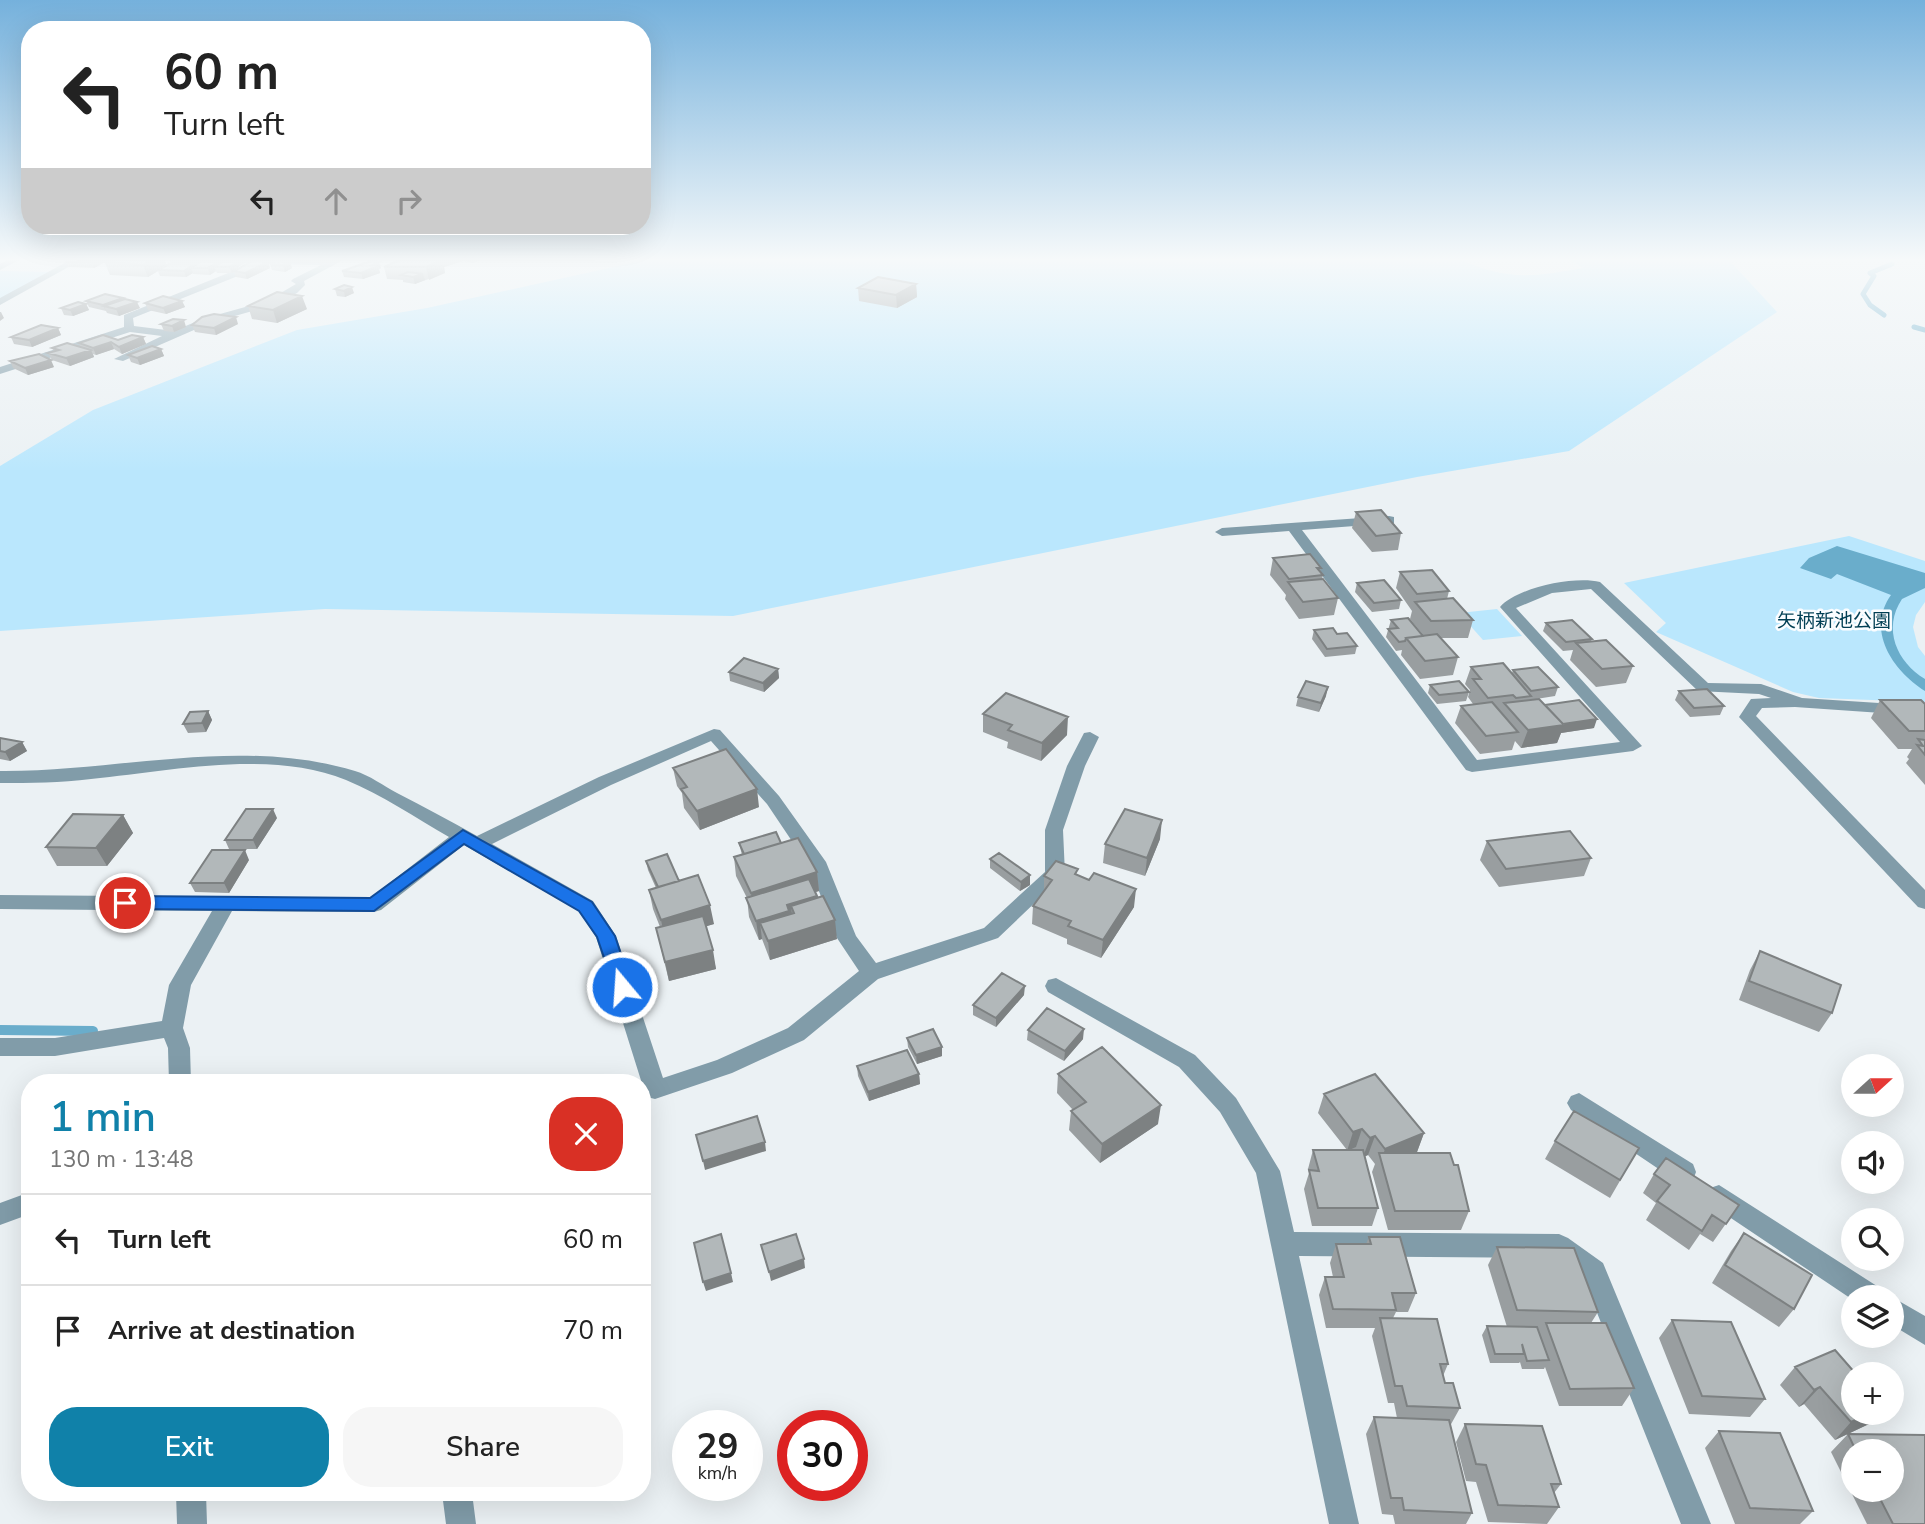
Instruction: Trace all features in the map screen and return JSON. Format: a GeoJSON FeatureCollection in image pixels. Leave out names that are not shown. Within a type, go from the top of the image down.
{"type":"FeatureCollection","features":[{"type":"Feature","properties":{"kind":"street"},"geometry":{"type":"LineString","coordinates":[[0,371],[126,330]]}},
{"type":"Feature","properties":{"kind":"street"},"geometry":{"type":"LineString","coordinates":[[140,330],[178,334]]}},
{"type":"Feature","properties":{"kind":"street"},"geometry":{"type":"LineString","coordinates":[[119,359],[187,330]]}},
{"type":"Feature","properties":{"kind":"street"},"geometry":{"type":"LineString","coordinates":[[1222,532],[1389,520]]}},
{"type":"Feature","properties":{"kind":"street"},"geometry":{"type":"LineString","coordinates":[[1293,527],[1472,766],[1633,746],[1507,607],[1531,593],[1566,584],[1595,584],[1704,688],[1761,689],[1800,704]]}},
{"type":"Feature","properties":{"kind":"street"},"geometry":{"type":"LineString","coordinates":[[1925,711],[1757,704],[1747,717],[1925,902]]}},
{"type":"Feature","properties":{"kind":"street"},"geometry":{"type":"LineString","coordinates":[[0,902],[374,905],[471,839],[714,734],[773,800],[819,867],[847,938],[872,973]]}},
{"type":"Feature","properties":{"kind":"street"},"geometry":{"type":"LineString","coordinates":[[651,1077],[655,1090],[724,1067],[796,1034],[872,973],[991,933],[1055,874],[1054,830],[1076,766],[1090,737]]}},
{"type":"Feature","properties":{"kind":"street"},"geometry":{"type":"LineString","coordinates":[[0,777],[46,778],[210,761],[323,765],[352,776],[471,839],[586,906],[606,936],[650,1074]]}},
{"type":"Feature","properties":{"kind":"street"},"geometry":{"type":"LineString","coordinates":[[180,1074],[179,1048],[172,1028],[180,985],[226,904]]}},
{"type":"Feature","properties":{"kind":"street"},"geometry":{"type":"LineString","coordinates":[[1056,986],[1187,1061],[1227,1105],[1268,1171],[1345,1524]]}},
{"type":"Feature","properties":{"kind":"street"},"geometry":{"type":"LineString","coordinates":[[0,1047],[55,1047],[172,1028]]}},
{"type":"Feature","properties":{"kind":"street"},"geometry":{"type":"LineString","coordinates":[[1579,1103],[1853,1285]]}},
{"type":"Feature","properties":{"kind":"street"},"geometry":{"type":"LineString","coordinates":[[0,1214],[21,1206]]}},
{"type":"Feature","properties":{"kind":"street"},"geometry":{"type":"LineString","coordinates":[[1284,1244],[1559,1246],[1594,1272],[1696,1524]]}},
{"type":"Feature","properties":{"kind":"street"},"geometry":{"type":"LineString","coordinates":[[1904,1318],[1925,1332]]}},
{"type":"Feature","properties":{"kind":"street"},"geometry":{"type":"LineString","coordinates":[[191,1501],[192,1524]]}},
{"type":"Feature","properties":{"kind":"street"},"geometry":{"type":"LineString","coordinates":[[458,1501],[461,1524]]}},
{"type":"Feature","properties":{"kind":"green space"},"geometry":{"type":"Polygon","coordinates":[[[297,330],[1750,330],[1569,451],[1417,477],[733,616],[325,609],[0,631],[0,466],[93,410],[297,330]]]}},
{"type":"Feature","properties":{"kind":"green space","name":"矢柄新池公園"},"geometry":{"type":"Polygon","coordinates":[[[1849,536],[1925,561],[1925,602],[1916,615],[1913,627],[1918,647],[1925,656],[1925,702],[1819,698],[1793,692],[1656,632],[1666,623],[1624,583],[1849,536]]]}},
{"type":"Feature","properties":{"kind":"green space"},"geometry":{"type":"Polygon","coordinates":[[[1497,609],[1522,636],[1483,640],[1459,613],[1497,609]]]}},
{"type":"Feature","properties":{"kind":"shaded area"},"geometry":{"type":"Polygon","coordinates":[[[1837,546],[1925,573],[1925,588],[1902,599],[1896,610],[1893,633],[1900,654],[1915,672],[1925,679],[1925,691],[1902,672],[1886,648],[1881,622],[1891,595],[1837,574],[1831,579],[1800,568],[1809,558],[1837,546]]]}},
{"type":"Feature","properties":{"kind":"building"},"geometry":{"type":"Polygon","coordinates":[[[28,330],[53,330],[29,340],[11,337],[28,330]]]}},
{"type":"Feature","properties":{"kind":"building"},"geometry":{"type":"Polygon","coordinates":[[[103,335],[118,340],[132,335],[143,337],[119,347],[111,342],[93,348],[79,343],[103,335]]]}},
{"type":"Feature","properties":{"kind":"building"},"geometry":{"type":"Polygon","coordinates":[[[67,343],[91,350],[66,358],[48,353],[59,350],[52,348],[67,343]]]}},
{"type":"Feature","properties":{"kind":"building"},"geometry":{"type":"Polygon","coordinates":[[[152,346],[161,349],[137,358],[128,355],[152,346]]]}},
{"type":"Feature","properties":{"kind":"building"},"geometry":{"type":"Polygon","coordinates":[[[39,354],[51,360],[25,368],[10,361],[39,354]]]}},
{"type":"Feature","properties":{"kind":"building"},"geometry":{"type":"Polygon","coordinates":[[[1381,510],[1401,533],[1376,536],[1356,512],[1381,510]]]}},
{"type":"Feature","properties":{"kind":"building"},"geometry":{"type":"Polygon","coordinates":[[[1310,554],[1323,575],[1289,579],[1273,558],[1310,554]]]}},
{"type":"Feature","properties":{"kind":"building"},"geometry":{"type":"Polygon","coordinates":[[[1432,570],[1449,591],[1417,594],[1400,572],[1432,570]]]}},
{"type":"Feature","properties":{"kind":"building"},"geometry":{"type":"Polygon","coordinates":[[[1323,579],[1338,598],[1303,602],[1288,582],[1323,579]]]}},
{"type":"Feature","properties":{"kind":"building"},"geometry":{"type":"Polygon","coordinates":[[[1384,580],[1401,600],[1374,603],[1357,583],[1384,580]]]}},
{"type":"Feature","properties":{"kind":"building"},"geometry":{"type":"Polygon","coordinates":[[[1453,598],[1473,620],[1431,621],[1415,602],[1453,598]]]}},
{"type":"Feature","properties":{"kind":"building"},"geometry":{"type":"Polygon","coordinates":[[[1408,618],[1423,636],[1406,638],[1405,641],[1399,642],[1388,629],[1398,628],[1391,620],[1408,618]]]}},
{"type":"Feature","properties":{"kind":"building"},"geometry":{"type":"Polygon","coordinates":[[[1572,620],[1592,639],[1566,642],[1546,623],[1572,620]]]}},
{"type":"Feature","properties":{"kind":"building"},"geometry":{"type":"Polygon","coordinates":[[[1333,628],[1337,634],[1347,633],[1357,646],[1327,649],[1314,630],[1333,628]]]}},
{"type":"Feature","properties":{"kind":"building"},"geometry":{"type":"Polygon","coordinates":[[[1437,634],[1458,657],[1425,661],[1406,638],[1437,634]]]}},
{"type":"Feature","properties":{"kind":"building"},"geometry":{"type":"Polygon","coordinates":[[[1606,640],[1633,666],[1602,669],[1576,643],[1606,640]]]}},
{"type":"Feature","properties":{"kind":"building"},"geometry":{"type":"Polygon","coordinates":[[[744,658],[778,669],[763,683],[729,672],[744,658]]]}},
{"type":"Feature","properties":{"kind":"building"},"geometry":{"type":"Polygon","coordinates":[[[1503,663],[1531,696],[1488,698],[1473,679],[1481,679],[1471,667],[1503,663]]]}},
{"type":"Feature","properties":{"kind":"building"},"geometry":{"type":"Polygon","coordinates":[[[1538,667],[1558,687],[1531,691],[1513,670],[1538,667]]]}},
{"type":"Feature","properties":{"kind":"building"},"geometry":{"type":"Polygon","coordinates":[[[1306,681],[1328,687],[1321,703],[1298,697],[1306,681]]]}},
{"type":"Feature","properties":{"kind":"building"},"geometry":{"type":"Polygon","coordinates":[[[1459,681],[1469,692],[1439,695],[1430,685],[1459,681]]]}},
{"type":"Feature","properties":{"kind":"building"},"geometry":{"type":"Polygon","coordinates":[[[1707,689],[1724,706],[1694,708],[1679,691],[1707,689]]]}},
{"type":"Feature","properties":{"kind":"building"},"geometry":{"type":"Polygon","coordinates":[[[1006,693],[1068,717],[1042,743],[1008,730],[1012,725],[983,714],[1006,693]]]}},
{"type":"Feature","properties":{"kind":"building"},"geometry":{"type":"Polygon","coordinates":[[[1539,699],[1564,725],[1528,730],[1504,703],[1539,699]]]}},
{"type":"Feature","properties":{"kind":"building"},"geometry":{"type":"Polygon","coordinates":[[[1579,700],[1597,719],[1563,724],[1545,705],[1579,700]]]}},
{"type":"Feature","properties":{"kind":"building"},"geometry":{"type":"Polygon","coordinates":[[[1880,700],[1921,700],[1925,704],[1925,731],[1909,731],[1880,700]]]}},
{"type":"Feature","properties":{"kind":"building"},"geometry":{"type":"Polygon","coordinates":[[[1492,702],[1518,732],[1486,736],[1461,706],[1492,702]]]}},
{"type":"Feature","properties":{"kind":"building"},"geometry":{"type":"Polygon","coordinates":[[[208,711],[202,723],[183,724],[190,712],[208,711]]]}},
{"type":"Feature","properties":{"kind":"building"},"geometry":{"type":"Polygon","coordinates":[[[0,738],[22,742],[5,752],[0,751],[0,738]]]}},
{"type":"Feature","properties":{"kind":"building"},"geometry":{"type":"Polygon","coordinates":[[[1918,739],[1925,740],[1925,755],[1917,745],[1923,746],[1918,739]]]}},
{"type":"Feature","properties":{"kind":"building"},"geometry":{"type":"Polygon","coordinates":[[[726,749],[757,789],[697,811],[681,789],[687,787],[673,768],[726,749]]]}},
{"type":"Feature","properties":{"kind":"building"},"geometry":{"type":"Polygon","coordinates":[[[246,809],[273,809],[253,840],[225,840],[246,809]]]}},
{"type":"Feature","properties":{"kind":"building"},"geometry":{"type":"Polygon","coordinates":[[[1125,809],[1162,820],[1147,858],[1105,844],[1125,809]]]}},
{"type":"Feature","properties":{"kind":"building"},"geometry":{"type":"Polygon","coordinates":[[[73,814],[123,815],[96,848],[46,847],[73,814]]]}},
{"type":"Feature","properties":{"kind":"building"},"geometry":{"type":"Polygon","coordinates":[[[1570,831],[1591,858],[1506,869],[1487,841],[1570,831]]]}},
{"type":"Feature","properties":{"kind":"building"},"geometry":{"type":"Polygon","coordinates":[[[776,832],[781,843],[744,854],[739,843],[776,832]]]}},
{"type":"Feature","properties":{"kind":"building"},"geometry":{"type":"Polygon","coordinates":[[[798,838],[817,872],[751,893],[734,857],[798,838]]]}},
{"type":"Feature","properties":{"kind":"building"},"geometry":{"type":"Polygon","coordinates":[[[212,850],[245,850],[224,883],[190,883],[212,850]]]}},
{"type":"Feature","properties":{"kind":"building"},"geometry":{"type":"Polygon","coordinates":[[[999,853],[1030,875],[1021,882],[990,859],[999,853]]]}},
{"type":"Feature","properties":{"kind":"building"},"geometry":{"type":"Polygon","coordinates":[[[667,854],[679,881],[658,887],[646,861],[667,854]]]}},
{"type":"Feature","properties":{"kind":"building"},"geometry":{"type":"Polygon","coordinates":[[[1056,861],[1078,869],[1075,874],[1089,880],[1094,873],[1136,889],[1103,940],[1068,926],[1071,921],[1033,906],[1052,880],[1044,876],[1056,861]]]}},
{"type":"Feature","properties":{"kind":"building"},"geometry":{"type":"Polygon","coordinates":[[[698,875],[710,905],[661,920],[649,890],[698,875]]]}},
{"type":"Feature","properties":{"kind":"building"},"geometry":{"type":"Polygon","coordinates":[[[809,879],[817,896],[787,905],[789,911],[756,921],[746,898],[809,879]]]}},
{"type":"Feature","properties":{"kind":"building"},"geometry":{"type":"Polygon","coordinates":[[[823,896],[835,920],[768,941],[760,923],[794,913],[791,906],[823,896]]]}},
{"type":"Feature","properties":{"kind":"building"},"geometry":{"type":"Polygon","coordinates":[[[703,916],[713,950],[665,962],[656,928],[703,916]]]}},
{"type":"Feature","properties":{"kind":"building"},"geometry":{"type":"Polygon","coordinates":[[[1760,951],[1841,985],[1832,1013],[1749,981],[1760,951]]]}},
{"type":"Feature","properties":{"kind":"building"},"geometry":{"type":"Polygon","coordinates":[[[1002,973],[1025,986],[996,1018],[973,1005],[1002,973]]]}},
{"type":"Feature","properties":{"kind":"building"},"geometry":{"type":"Polygon","coordinates":[[[1047,1008],[1084,1029],[1065,1051],[1028,1030],[1047,1008]]]}},
{"type":"Feature","properties":{"kind":"building"},"geometry":{"type":"Polygon","coordinates":[[[933,1029],[942,1047],[916,1055],[907,1038],[933,1029]]]}},
{"type":"Feature","properties":{"kind":"building"},"geometry":{"type":"Polygon","coordinates":[[[1102,1047],[1161,1105],[1102,1144],[1071,1111],[1086,1102],[1058,1074],[1102,1047]]]}},
{"type":"Feature","properties":{"kind":"building"},"geometry":{"type":"Polygon","coordinates":[[[907,1050],[919,1074],[868,1092],[857,1066],[907,1050]]]}},
{"type":"Feature","properties":{"kind":"building"},"geometry":{"type":"Polygon","coordinates":[[[1375,1074],[1424,1133],[1385,1149],[1375,1136],[1370,1138],[1362,1129],[1353,1132],[1324,1094],[1375,1074]]]}},
{"type":"Feature","properties":{"kind":"building"},"geometry":{"type":"Polygon","coordinates":[[[1574,1111],[1639,1148],[1620,1180],[1555,1141],[1574,1111]]]}},
{"type":"Feature","properties":{"kind":"building"},"geometry":{"type":"Polygon","coordinates":[[[757,1116],[765,1142],[703,1161],[696,1135],[757,1116]]]}},
{"type":"Feature","properties":{"kind":"building"},"geometry":{"type":"Polygon","coordinates":[[[1313,1150],[1363,1150],[1378,1208],[1318,1208],[1309,1170],[1319,1171],[1313,1150]]]}},
{"type":"Feature","properties":{"kind":"building"},"geometry":{"type":"Polygon","coordinates":[[[1379,1153],[1450,1153],[1454,1165],[1458,1165],[1469,1211],[1395,1211],[1379,1153]]]}},
{"type":"Feature","properties":{"kind":"building"},"geometry":{"type":"Polygon","coordinates":[[[1666,1158],[1739,1205],[1726,1224],[1712,1215],[1702,1231],[1657,1201],[1670,1185],[1654,1174],[1666,1158]]]}},
{"type":"Feature","properties":{"kind":"building"},"geometry":{"type":"Polygon","coordinates":[[[1744,1233],[1812,1275],[1794,1309],[1725,1265],[1744,1233]]]}},
{"type":"Feature","properties":{"kind":"building"},"geometry":{"type":"Polygon","coordinates":[[[721,1234],[731,1273],[703,1282],[694,1243],[721,1234]]]}},
{"type":"Feature","properties":{"kind":"building"},"geometry":{"type":"Polygon","coordinates":[[[796,1234],[804,1259],[769,1272],[761,1245],[796,1234]]]}},
{"type":"Feature","properties":{"kind":"building"},"geometry":{"type":"Polygon","coordinates":[[[1369,1237],[1400,1237],[1416,1293],[1392,1293],[1396,1310],[1333,1309],[1325,1277],[1344,1277],[1336,1244],[1371,1244],[1369,1237]]]}},
{"type":"Feature","properties":{"kind":"building"},"geometry":{"type":"Polygon","coordinates":[[[1497,1247],[1574,1248],[1598,1312],[1517,1310],[1497,1247]]]}},
{"type":"Feature","properties":{"kind":"building"},"geometry":{"type":"Polygon","coordinates":[[[1380,1318],[1437,1319],[1448,1364],[1440,1364],[1445,1383],[1453,1383],[1460,1408],[1407,1406],[1402,1386],[1395,1386],[1380,1318]]]}},
{"type":"Feature","properties":{"kind":"building"},"geometry":{"type":"Polygon","coordinates":[[[1672,1320],[1731,1322],[1765,1399],[1702,1396],[1672,1320]]]}},
{"type":"Feature","properties":{"kind":"building"},"geometry":{"type":"Polygon","coordinates":[[[1546,1323],[1606,1323],[1634,1388],[1570,1389],[1546,1323]]]}},
{"type":"Feature","properties":{"kind":"building"},"geometry":{"type":"Polygon","coordinates":[[[1487,1326],[1537,1327],[1549,1360],[1527,1361],[1522,1344],[1524,1354],[1495,1354],[1487,1326]]]}},
{"type":"Feature","properties":{"kind":"building"},"geometry":{"type":"Polygon","coordinates":[[[1835,1350],[1846,1362],[1841,1362],[1841,1411],[1820,1387],[1814,1390],[1795,1367],[1835,1350]]]}},
{"type":"Feature","properties":{"kind":"building"},"geometry":{"type":"Polygon","coordinates":[[[1374,1417],[1449,1420],[1472,1513],[1404,1510],[1402,1498],[1391,1498],[1374,1417]]]}},
{"type":"Feature","properties":{"kind":"building"},"geometry":{"type":"Polygon","coordinates":[[[1465,1424],[1542,1426],[1561,1484],[1551,1484],[1559,1507],[1498,1505],[1486,1465],[1476,1464],[1465,1424]]]}},
{"type":"Feature","properties":{"kind":"building"},"geometry":{"type":"Polygon","coordinates":[[[1719,1431],[1780,1433],[1813,1511],[1750,1508],[1719,1431]]]}},
{"type":"Feature","properties":{"kind":"building"},"geometry":{"type":"Polygon","coordinates":[[[1848,1434],[1925,1435],[1925,1524],[1893,1524],[1882,1502],[1904,1502],[1904,1439],[1850,1439],[1848,1434]]]}},
{"type":"Feature","properties":{"kind":"waterway"},"geometry":{"type":"LineString","coordinates":[[0,1030],[93,1031]]}},
{"type":"Feature","properties":{"kind":"route"},"geometry":{"type":"LineString","coordinates":[[125,903],[374,905],[463,836],[586,906],[606,936],[622,987]]}}]}
